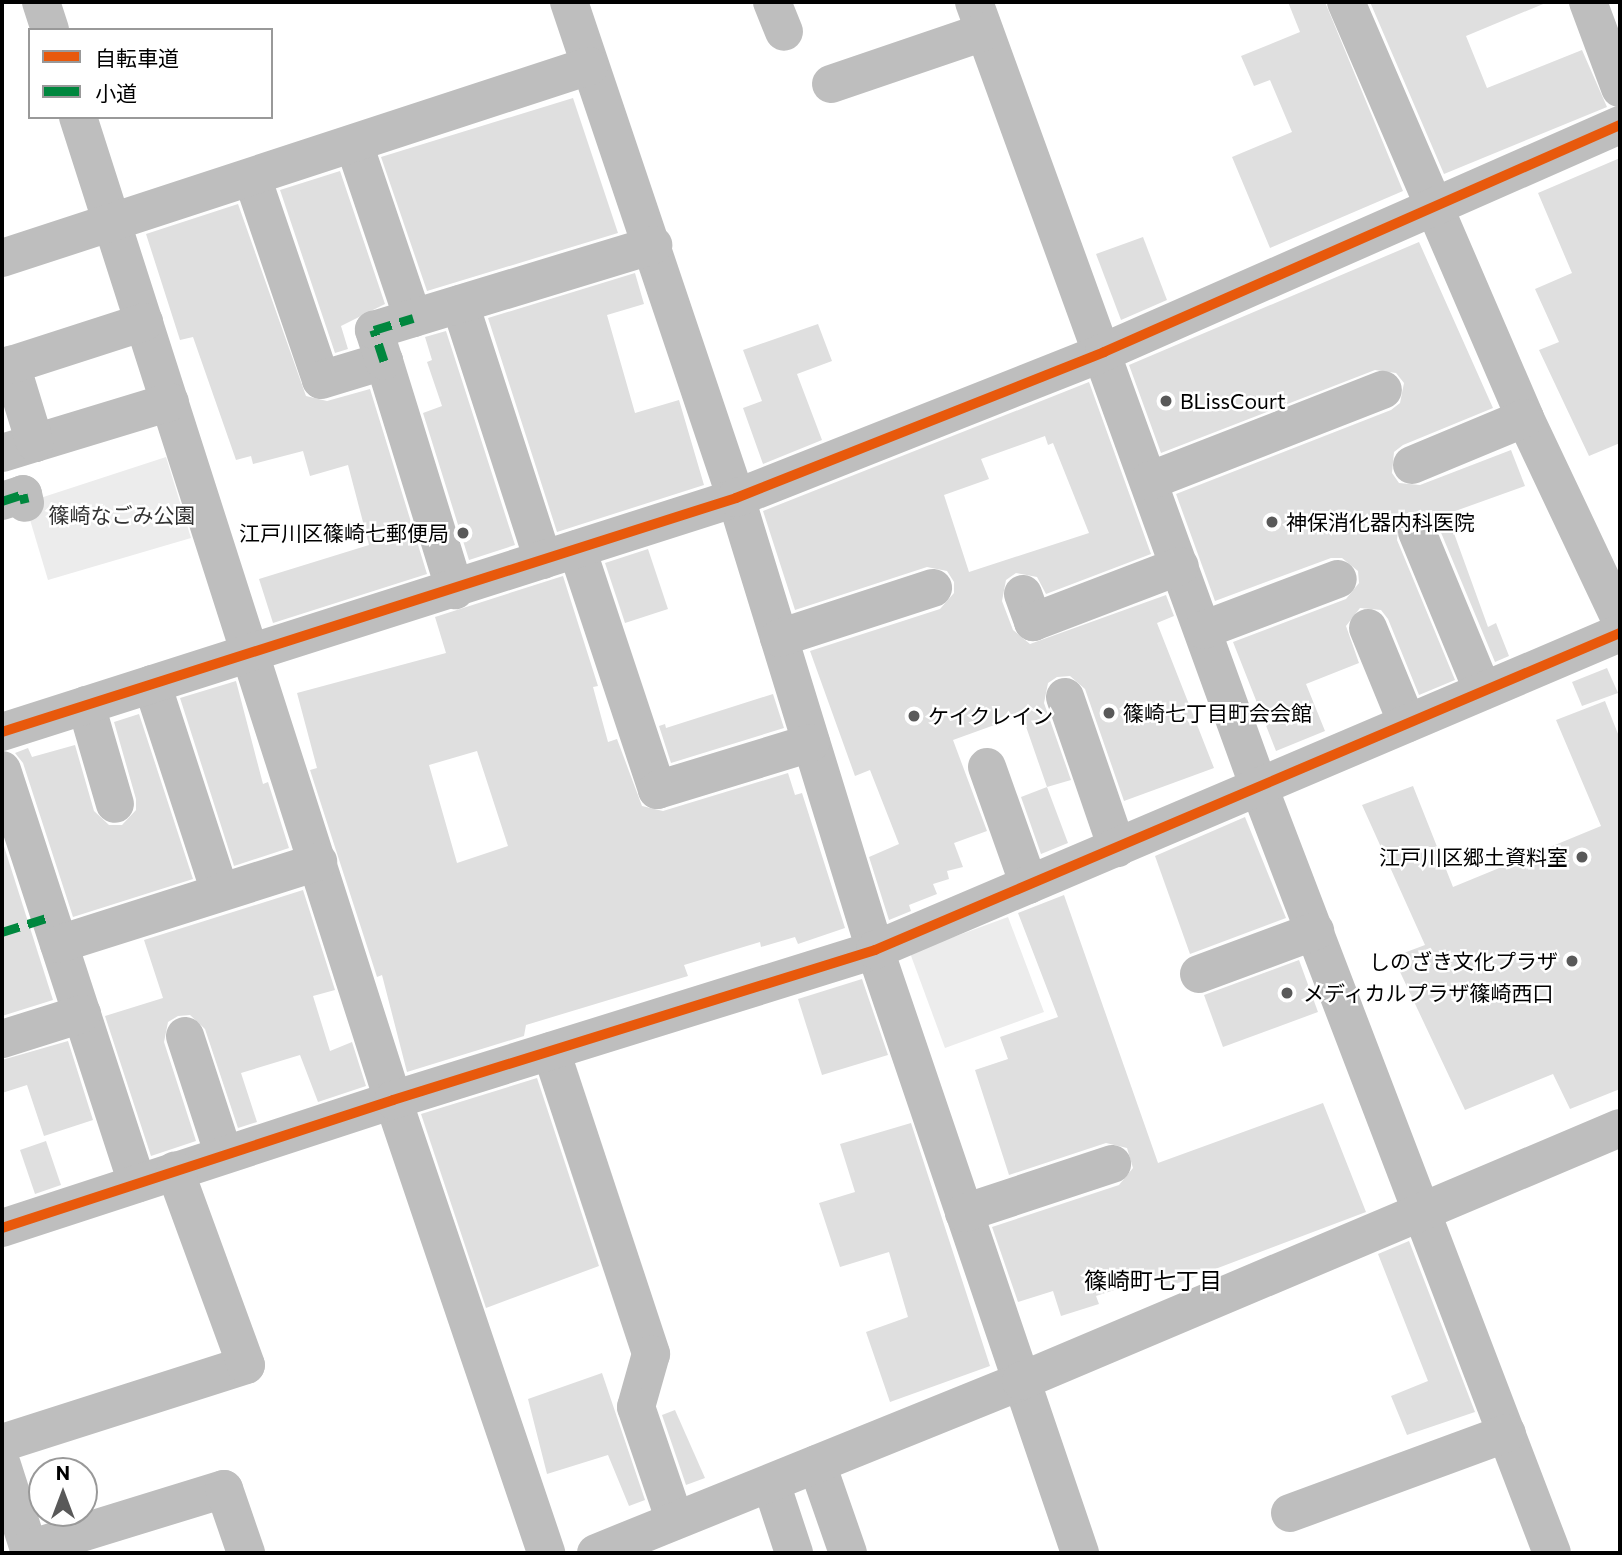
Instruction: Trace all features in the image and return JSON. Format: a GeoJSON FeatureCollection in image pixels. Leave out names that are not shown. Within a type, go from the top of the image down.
{"type":"FeatureCollection","features":[{"type":"Feature","properties":{"kind":"street"},"geometry":{"type":"LineString","coordinates":[[41,2],[49,28]]}},
{"type":"Feature","properties":{"kind":"street"},"geometry":{"type":"LineString","coordinates":[[569,2],[736,498],[875,950],[1080,1553]]}},
{"type":"Feature","properties":{"kind":"street"},"geometry":{"type":"LineString","coordinates":[[1346,2],[1525,418],[1620,619]]}},
{"type":"Feature","properties":{"kind":"street"},"geometry":{"type":"LineString","coordinates":[[1588,2],[1620,88]]}},
{"type":"Feature","properties":{"kind":"street"},"geometry":{"type":"LineString","coordinates":[[831,85],[979,17],[1104,352],[1259,787],[1552,1553]]}},
{"type":"Feature","properties":{"kind":"street"},"geometry":{"type":"LineString","coordinates":[[2,258],[589,66]]}},
{"type":"Feature","properties":{"kind":"street"},"geometry":{"type":"LineString","coordinates":[[79,119],[393,1100],[546,1553]]}},
{"type":"Feature","properties":{"kind":"street"},"geometry":{"type":"LineString","coordinates":[[2,732],[455,590],[736,498],[1104,352],[1620,125]]}},
{"type":"Feature","properties":{"kind":"street"},"geometry":{"type":"LineString","coordinates":[[354,144],[413,318]]}},
{"type":"Feature","properties":{"kind":"street"},"geometry":{"type":"LineString","coordinates":[[252,177],[321,380],[384,361]]}},
{"type":"Feature","properties":{"kind":"street"},"geometry":{"type":"LineString","coordinates":[[455,590],[374,330],[653,245]]}},
{"type":"Feature","properties":{"kind":"street"},"geometry":{"type":"LineString","coordinates":[[460,303],[657,790],[811,743]]}},
{"type":"Feature","properties":{"kind":"street"},"geometry":{"type":"LineString","coordinates":[[144,322],[11,365],[18,448],[170,402]]}},
{"type":"Feature","properties":{"kind":"street"},"geometry":{"type":"LineString","coordinates":[[1149,481],[1383,390]]}},
{"type":"Feature","properties":{"kind":"street"},"geometry":{"type":"LineString","coordinates":[[1412,465],[1525,418]]}},
{"type":"Feature","properties":{"kind":"street"},"geometry":{"type":"LineString","coordinates":[[1417,532],[1483,691]]}},
{"type":"Feature","properties":{"kind":"street"},"geometry":{"type":"LineString","coordinates":[[1023,594],[1033,622],[1180,566]]}},
{"type":"Feature","properties":{"kind":"street"},"geometry":{"type":"LineString","coordinates":[[1203,629],[1338,579]]}},
{"type":"Feature","properties":{"kind":"street"},"geometry":{"type":"LineString","coordinates":[[779,638],[933,588]]}},
{"type":"Feature","properties":{"kind":"street"},"geometry":{"type":"LineString","coordinates":[[1368,628],[1407,723]]}},
{"type":"Feature","properties":{"kind":"street"},"geometry":{"type":"LineString","coordinates":[[2,1228],[393,1100],[875,950],[1620,633]]}},
{"type":"Feature","properties":{"kind":"street"},"geometry":{"type":"LineString","coordinates":[[152,684],[220,892]]}},
{"type":"Feature","properties":{"kind":"street"},"geometry":{"type":"LineString","coordinates":[[1065,697],[1117,848]]}},
{"type":"Feature","properties":{"kind":"street"},"geometry":{"type":"LineString","coordinates":[[86,705],[115,804]]}},
{"type":"Feature","properties":{"kind":"street"},"geometry":{"type":"LineString","coordinates":[[987,767],[1029,885]]}},
{"type":"Feature","properties":{"kind":"street"},"geometry":{"type":"LineString","coordinates":[[2,770],[137,1184]]}},
{"type":"Feature","properties":{"kind":"street"},"geometry":{"type":"LineString","coordinates":[[58,944],[317,862]]}},
{"type":"Feature","properties":{"kind":"street"},"geometry":{"type":"LineString","coordinates":[[1199,974],[1315,931]]}},
{"type":"Feature","properties":{"kind":"street"},"geometry":{"type":"LineString","coordinates":[[2,1039],[82,1014]]}},
{"type":"Feature","properties":{"kind":"street"},"geometry":{"type":"LineString","coordinates":[[185,1036],[224,1155]]}},
{"type":"Feature","properties":{"kind":"street"},"geometry":{"type":"LineString","coordinates":[[551,1051],[651,1354],[636,1407],[675,1521]]}},
{"type":"Feature","properties":{"kind":"street"},"geometry":{"type":"LineString","coordinates":[[596,1553],[1021,1381],[1422,1209],[1620,1128]]}},
{"type":"Feature","properties":{"kind":"street"},"geometry":{"type":"LineString","coordinates":[[964,1213],[1112,1164]]}},
{"type":"Feature","properties":{"kind":"street"},"geometry":{"type":"LineString","coordinates":[[2,1443],[246,1365],[175,1171]]}},
{"type":"Feature","properties":{"kind":"street"},"geometry":{"type":"LineString","coordinates":[[1290,1513],[1507,1433]]}},
{"type":"Feature","properties":{"kind":"street"},"geometry":{"type":"LineString","coordinates":[[817,1464],[848,1553]]}},
{"type":"Feature","properties":{"kind":"street"},"geometry":{"type":"LineString","coordinates":[[2,1465],[29,1551],[224,1489],[246,1553]]}},
{"type":"Feature","properties":{"kind":"street"},"geometry":{"type":"LineString","coordinates":[[771,1483],[794,1553]]}},
{"type":"Feature","properties":{"kind":"green space","name":"篠崎なごみ公園"},"geometry":{"type":"Polygon","coordinates":[[[166,457],[191,538],[48,580],[25,503],[166,457]]]}},
{"type":"Feature","properties":{"kind":"green space"},"geometry":{"type":"Polygon","coordinates":[[[1008,917],[1044,1012],[945,1048],[910,953],[1008,917]]]}},
{"type":"Feature","properties":{"kind":"building"},"geometry":{"type":"Polygon","coordinates":[[[1288,2],[1325,2],[1403,191],[1270,248],[1232,157],[1292,132],[1270,80],[1254,86],[1241,56],[1300,32],[1288,2]]]}},
{"type":"Feature","properties":{"kind":"building"},"geometry":{"type":"Polygon","coordinates":[[[1370,2],[1548,2],[1466,36],[1487,88],[1582,50],[1607,107],[1444,174],[1370,2]]]}},
{"type":"Feature","properties":{"kind":"building"},"geometry":{"type":"Polygon","coordinates":[[[573,98],[618,233],[427,291],[381,157],[573,98]]]}},
{"type":"Feature","properties":{"kind":"building"},"geometry":{"type":"Polygon","coordinates":[[[1620,158],[1620,443],[1589,456],[1539,350],[1559,342],[1535,289],[1572,273],[1538,193],[1620,158]]]}},
{"type":"Feature","properties":{"kind":"building"},"geometry":{"type":"Polygon","coordinates":[[[340,171],[385,304],[341,326],[348,349],[335,353],[280,190],[340,171]]]}},
{"type":"Feature","properties":{"kind":"building"},"geometry":{"type":"Polygon","coordinates":[[[238,204],[306,396],[327,401],[370,389],[427,574],[273,623],[259,579],[369,545],[348,465],[310,476],[303,451],[253,464],[251,456],[236,460],[193,337],[180,340],[146,234],[238,204]]]}},
{"type":"Feature","properties":{"kind":"building"},"geometry":{"type":"Polygon","coordinates":[[[1143,237],[1167,300],[1121,320],[1096,254],[1143,237]]]}},
{"type":"Feature","properties":{"kind":"building"},"geometry":{"type":"Polygon","coordinates":[[[1419,242],[1493,408],[1403,445],[1394,452],[1392,473],[1399,483],[1420,485],[1511,450],[1525,486],[1447,514],[1488,627],[1496,623],[1509,656],[1495,662],[1437,523],[1430,514],[1409,512],[1399,519],[1397,540],[1455,680],[1419,695],[1388,619],[1381,610],[1360,608],[1346,626],[1359,663],[1306,684],[1325,731],[1276,751],[1233,642],[1346,599],[1359,583],[1358,571],[1342,558],[1331,558],[1215,601],[1176,494],[1391,410],[1400,403],[1404,383],[1396,373],[1375,370],[1161,453],[1129,365],[1419,242]]]}},
{"type":"Feature","properties":{"kind":"building"},"geometry":{"type":"Polygon","coordinates":[[[635,273],[644,304],[607,315],[635,413],[679,400],[704,485],[557,532],[488,318],[635,273]]]}},
{"type":"Feature","properties":{"kind":"building"},"geometry":{"type":"Polygon","coordinates":[[[818,324],[832,361],[797,374],[822,440],[763,464],[743,408],[762,401],[743,350],[818,324]]]}},
{"type":"Feature","properties":{"kind":"building"},"geometry":{"type":"Polygon","coordinates":[[[446,331],[515,545],[469,560],[423,413],[442,406],[427,362],[432,360],[425,337],[446,331]]]}},
{"type":"Feature","properties":{"kind":"building"},"geometry":{"type":"Polygon","coordinates":[[[1089,382],[1151,554],[1046,594],[1037,577],[1016,573],[1006,580],[1002,601],[1013,630],[1030,644],[1166,595],[1174,616],[1157,623],[1214,768],[1124,801],[1085,689],[1070,676],[1057,677],[1048,683],[1044,703],[1071,780],[1047,787],[1022,715],[953,740],[987,831],[954,843],[963,867],[947,871],[949,879],[933,884],[937,894],[909,905],[911,911],[889,920],[869,857],[899,844],[870,770],[855,776],[810,651],[940,609],[954,593],[954,582],[947,571],[927,567],[795,610],[763,511],[1089,382]],[[1045,436],[981,459],[989,479],[944,495],[969,572],[1089,533],[1053,443],[1048,445],[1045,436]]]}},
{"type":"Feature","properties":{"kind":"building"},"geometry":{"type":"Polygon","coordinates":[[[648,549],[668,609],[625,623],[605,563],[648,549]]]}},
{"type":"Feature","properties":{"kind":"building"},"geometry":{"type":"Polygon","coordinates":[[[563,576],[598,686],[593,687],[608,742],[617,739],[642,806],[663,811],[788,773],[795,795],[802,793],[845,928],[798,944],[795,937],[761,947],[760,942],[684,965],[688,976],[526,1025],[524,1036],[407,1072],[382,975],[377,977],[310,770],[317,768],[297,693],[446,653],[435,617],[563,576]],[[477,751],[429,765],[457,863],[508,846],[477,751]]]}},
{"type":"Feature","properties":{"kind":"building"},"geometry":{"type":"Polygon","coordinates":[[[1607,668],[1618,693],[1582,706],[1572,682],[1607,668]]]}},
{"type":"Feature","properties":{"kind":"building"},"geometry":{"type":"Polygon","coordinates":[[[236,681],[263,784],[268,782],[289,848],[234,866],[180,698],[236,681]]]}},
{"type":"Feature","properties":{"kind":"building"},"geometry":{"type":"Polygon","coordinates":[[[773,694],[784,728],[671,763],[659,726],[665,724],[666,728],[773,694]]]}},
{"type":"Feature","properties":{"kind":"building"},"geometry":{"type":"Polygon","coordinates":[[[1605,701],[1620,739],[1620,1089],[1570,1109],[1553,1074],[1465,1110],[1393,957],[1425,945],[1362,805],[1413,786],[1453,887],[1601,826],[1556,720],[1605,701]]]}},
{"type":"Feature","properties":{"kind":"building"},"geometry":{"type":"Polygon","coordinates":[[[139,714],[193,879],[73,917],[23,763],[15,753],[28,748],[32,757],[75,745],[94,811],[109,825],[122,825],[136,810],[136,799],[114,722],[139,714]]]}},
{"type":"Feature","properties":{"kind":"building"},"geometry":{"type":"Polygon","coordinates":[[[1047,787],[1068,843],[1041,854],[1021,797],[1047,787]]]}},
{"type":"Feature","properties":{"kind":"building"},"geometry":{"type":"Polygon","coordinates":[[[1245,817],[1286,918],[1190,954],[1155,856],[1245,817]]]}},
{"type":"Feature","properties":{"kind":"building"},"geometry":{"type":"Polygon","coordinates":[[[2,840],[53,1000],[2,1016],[2,840]]]}},
{"type":"Feature","properties":{"kind":"building"},"geometry":{"type":"Polygon","coordinates":[[[303,890],[335,990],[313,996],[330,1051],[352,1042],[366,1086],[318,1102],[300,1055],[241,1073],[257,1122],[238,1128],[205,1029],[190,1015],[178,1016],[168,1022],[164,1042],[196,1141],[151,1156],[105,1016],[163,998],[144,940],[303,890]]]}},
{"type":"Feature","properties":{"kind":"building"},"geometry":{"type":"Polygon","coordinates":[[[1064,895],[1158,1163],[1323,1103],[1366,1212],[1165,1288],[1160,1275],[1096,1296],[1099,1304],[1061,1316],[1053,1291],[1018,1302],[992,1227],[1119,1185],[1133,1168],[1127,1148],[1106,1143],[1009,1175],[975,1070],[1008,1059],[1000,1037],[1058,1017],[1018,913],[1064,895]]]}},
{"type":"Feature","properties":{"kind":"building"},"geometry":{"type":"Polygon","coordinates":[[[1299,960],[1318,1012],[1223,1047],[1204,995],[1299,960]]]}},
{"type":"Feature","properties":{"kind":"building"},"geometry":{"type":"Polygon","coordinates":[[[862,979],[888,1055],[822,1075],[798,999],[862,979]]]}},
{"type":"Feature","properties":{"kind":"building"},"geometry":{"type":"Polygon","coordinates":[[[68,1041],[93,1120],[44,1136],[27,1085],[2,1093],[2,1060],[68,1041]]]}},
{"type":"Feature","properties":{"kind":"building"},"geometry":{"type":"Polygon","coordinates":[[[537,1078],[599,1266],[486,1308],[421,1114],[537,1078]]]}},
{"type":"Feature","properties":{"kind":"building"},"geometry":{"type":"Polygon","coordinates":[[[911,1123],[990,1366],[890,1402],[866,1332],[908,1317],[889,1252],[840,1267],[819,1203],[855,1192],[840,1144],[911,1123]]]}},
{"type":"Feature","properties":{"kind":"building"},"geometry":{"type":"Polygon","coordinates":[[[46,1141],[61,1185],[35,1194],[20,1150],[46,1141]]]}},
{"type":"Feature","properties":{"kind":"building"},"geometry":{"type":"Polygon","coordinates":[[[1409,1241],[1475,1412],[1407,1435],[1391,1396],[1428,1381],[1378,1254],[1409,1241]]]}},
{"type":"Feature","properties":{"kind":"building"},"geometry":{"type":"Polygon","coordinates":[[[602,1373],[645,1500],[629,1506],[608,1455],[547,1474],[528,1399],[602,1373]]]}},
{"type":"Feature","properties":{"kind":"building"},"geometry":{"type":"Polygon","coordinates":[[[675,1410],[705,1478],[686,1485],[662,1415],[675,1410]]]}},
{"type":"Feature","properties":{"kind":"marked path"},"geometry":{"type":"LineString","coordinates":[[384,361],[374,330],[413,318]]}},
{"type":"Feature","properties":{"kind":"marked path"},"geometry":{"type":"LineString","coordinates":[[2,501],[23,494],[25,503]]}},
{"type":"Feature","properties":{"kind":"marked path"},"geometry":{"type":"LineString","coordinates":[[2,932],[50,917]]}},
{"type":"Feature","properties":{"kind":"cycle path"},"geometry":{"type":"LineString","coordinates":[[2,732],[736,498],[1104,352],[1620,125]]}},
{"type":"Feature","properties":{"kind":"cycle path"},"geometry":{"type":"LineString","coordinates":[[2,1228],[393,1100],[875,950],[1620,633]]}},
{"type":"Feature","properties":{"kind":"place","name":"BLissCourt"},"geometry":{"type":"Point","coordinates":[1166,401]}},
{"type":"Feature","properties":{"kind":"place","name":"神保消化器内科医院"},"geometry":{"type":"Point","coordinates":[1272,522]}},
{"type":"Feature","properties":{"kind":"place","name":"江戸川区篠崎七郵便局"},"geometry":{"type":"Point","coordinates":[463,533]}},
{"type":"Feature","properties":{"kind":"place","name":"篠崎七丁目町会会館"},"geometry":{"type":"Point","coordinates":[1109,713]}},
{"type":"Feature","properties":{"kind":"place","name":"ケイクレイン"},"geometry":{"type":"Point","coordinates":[914,716]}},
{"type":"Feature","properties":{"kind":"place","name":"江戸川区郷土資料室"},"geometry":{"type":"Point","coordinates":[1582,857]}},
{"type":"Feature","properties":{"kind":"place","name":"しのざき文化プラザ"},"geometry":{"type":"Point","coordinates":[1572,961]}},
{"type":"Feature","properties":{"kind":"place","name":"メディカルプラザ篠崎西口"},"geometry":{"type":"Point","coordinates":[1287,993]}},
{"type":"Feature","properties":{"kind":"district","name":"篠崎町七丁目"},"geometry":{"type":"Point","coordinates":[1153,1280]}}]}
